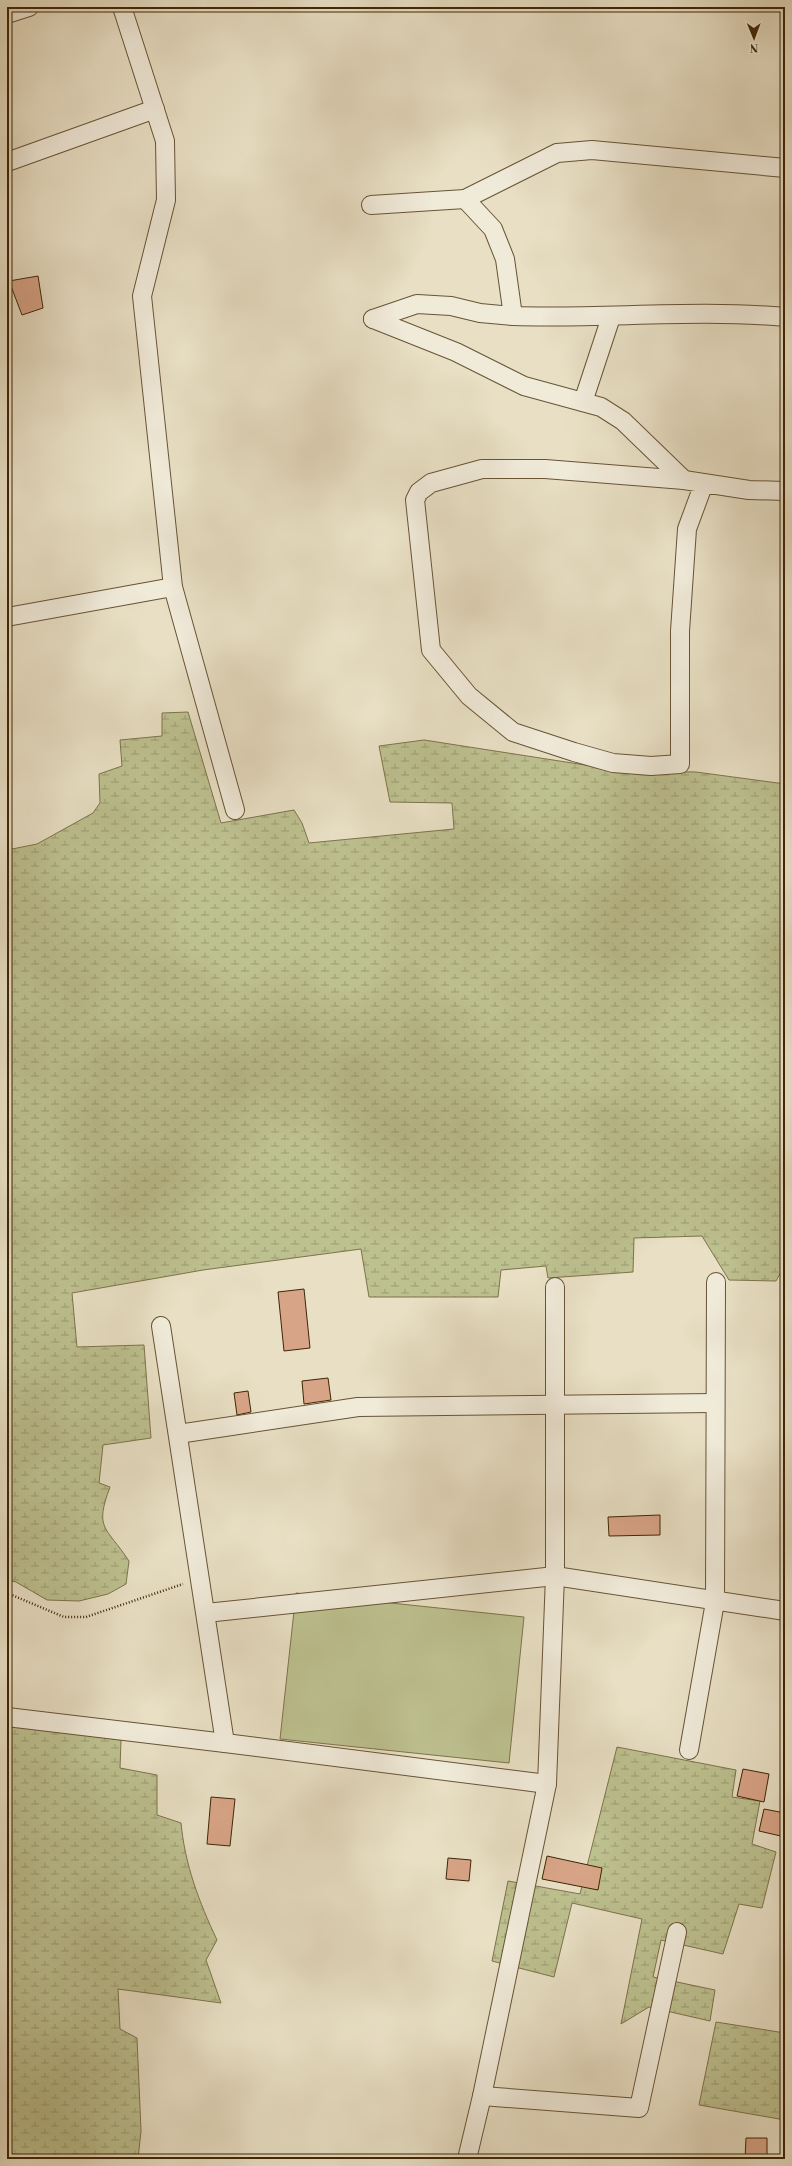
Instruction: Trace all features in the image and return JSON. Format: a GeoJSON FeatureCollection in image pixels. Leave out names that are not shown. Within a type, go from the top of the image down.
{"type":"FeatureCollection","features":[{"type":"Feature","properties":{"kind":"street"},"geometry":{"type":"LineString","coordinates":[[7,14],[29,7]]}},
{"type":"Feature","properties":{"kind":"street"},"geometry":{"type":"LineString","coordinates":[[122,7],[165,141],[166,200],[142,296],[173,587],[235,810]]}},
{"type":"Feature","properties":{"kind":"street"},"geometry":{"type":"LineString","coordinates":[[7,162],[155,109]]}},
{"type":"Feature","properties":{"kind":"street"},"geometry":{"type":"LineString","coordinates":[[371,205],[464,198],[557,153],[576,150],[592,150],[785,168]]}},
{"type":"Feature","properties":{"kind":"street"},"geometry":{"type":"LineString","coordinates":[[464,198],[493,229],[505,259],[513,316]]}},
{"type":"Feature","properties":{"kind":"street"},"geometry":{"type":"LineString","coordinates":[[684,480],[623,421],[601,407],[524,386],[456,352],[373,319],[418,304],[451,306],[480,313],[513,316],[611,317],[749,314],[785,317]]}},
{"type":"Feature","properties":{"kind":"street"},"geometry":{"type":"LineString","coordinates":[[583,402],[611,317]]}},
{"type":"Feature","properties":{"kind":"street"},"geometry":{"type":"LineString","coordinates":[[704,483],[688,529],[680,631],[680,764],[651,766],[613,764],[512,732],[469,696],[431,650],[415,500],[419,492],[425,486],[482,469],[545,469],[684,480],[704,483],[749,490],[785,491]]}},
{"type":"Feature","properties":{"kind":"street"},"geometry":{"type":"LineString","coordinates":[[7,617],[173,587]]}},
{"type":"Feature","properties":{"kind":"street"},"geometry":{"type":"LineString","coordinates":[[689,1750],[715,1602],[714,1403],[716,1282]]}},
{"type":"Feature","properties":{"kind":"street"},"geometry":{"type":"LineString","coordinates":[[467,2159],[482,2096],[546,1784],[556,1576],[555,1287]]}},
{"type":"Feature","properties":{"kind":"street"},"geometry":{"type":"LineString","coordinates":[[161,1326],[225,1742]]}},
{"type":"Feature","properties":{"kind":"street"},"geometry":{"type":"LineString","coordinates":[[178,1434],[358,1407],[714,1403]]}},
{"type":"Feature","properties":{"kind":"street"},"geometry":{"type":"LineString","coordinates":[[206,1613],[556,1576],[715,1602],[785,1611]]}},
{"type":"Feature","properties":{"kind":"street"},"geometry":{"type":"LineString","coordinates":[[7,1717],[225,1742],[546,1784]]}},
{"type":"Feature","properties":{"kind":"street"},"geometry":{"type":"LineString","coordinates":[[482,2096],[639,2108],[678,1932]]}},
{"type":"Feature","properties":{"kind":"path"},"geometry":{"type":"LineString","coordinates":[[7,1593],[64,1617],[74,1618],[86,1617],[201,1579]]}},
{"type":"Feature","properties":{"kind":"green space"},"geometry":{"type":"Polygon","coordinates":[[[188,712],[221,823],[294,810],[302,823],[309,843],[454,829],[452,803],[390,802],[379,746],[424,740],[624,771],[696,772],[785,784],[785,1265],[776,1281],[729,1280],[702,1236],[634,1238],[633,1272],[548,1278],[546,1266],[501,1270],[498,1297],[369,1297],[361,1249],[203,1270],[72,1293],[77,1347],[144,1345],[151,1438],[103,1445],[99,1483],[110,1487],[105,1501],[103,1520],[109,1534],[129,1561],[126,1584],[108,1594],[79,1601],[47,1600],[16,1582],[7,1580],[7,850],[37,844],[93,813],[100,803],[99,774],[122,766],[120,740],[162,736],[162,713],[188,712]]]}},
{"type":"Feature","properties":{"kind":"green space"},"geometry":{"type":"Polygon","coordinates":[[[296,1593],[524,1617],[509,1763],[280,1739],[296,1593]]]}},
{"type":"Feature","properties":{"kind":"green space"},"geometry":{"type":"Polygon","coordinates":[[[7,1724],[121,1740],[120,1768],[157,1775],[157,1815],[181,1823],[189,1868],[204,1912],[217,1940],[206,1960],[221,2003],[118,1989],[120,2029],[137,2038],[141,2131],[138,2159],[7,2159],[7,1724]]]}},
{"type":"Feature","properties":{"kind":"green space"},"geometry":{"type":"Polygon","coordinates":[[[617,1747],[736,1770],[732,1797],[760,1801],[752,1844],[776,1852],[762,1908],[739,1904],[723,1954],[661,1940],[653,1977],[715,1990],[710,2021],[649,2007],[621,2024],[642,1919],[572,1903],[554,1977],[492,1961],[508,1881],[580,1894],[617,1747]]]}},
{"type":"Feature","properties":{"kind":"green space"},"geometry":{"type":"Polygon","coordinates":[[[716,2022],[785,2033],[785,2120],[699,2105],[716,2022]]]}},
{"type":"Feature","properties":{"kind":"building"},"geometry":{"type":"Polygon","coordinates":[[[38,276],[43,308],[22,315],[9,281],[38,276]]]}},
{"type":"Feature","properties":{"kind":"building"},"geometry":{"type":"Polygon","coordinates":[[[304,1289],[310,1348],[284,1351],[278,1292],[304,1289]]]}},
{"type":"Feature","properties":{"kind":"building"},"geometry":{"type":"Polygon","coordinates":[[[328,1378],[331,1400],[304,1404],[302,1381],[328,1378]]]}},
{"type":"Feature","properties":{"kind":"building"},"geometry":{"type":"Polygon","coordinates":[[[248,1391],[251,1412],[237,1415],[234,1393],[248,1391]]]}},
{"type":"Feature","properties":{"kind":"building"},"geometry":{"type":"Polygon","coordinates":[[[660,1515],[660,1535],[609,1536],[608,1517],[660,1515]]]}},
{"type":"Feature","properties":{"kind":"building"},"geometry":{"type":"Polygon","coordinates":[[[743,1769],[769,1774],[764,1802],[737,1796],[743,1769]]]}},
{"type":"Feature","properties":{"kind":"building"},"geometry":{"type":"Polygon","coordinates":[[[211,1797],[235,1799],[230,1846],[207,1844],[211,1797]]]}},
{"type":"Feature","properties":{"kind":"building"},"geometry":{"type":"Polygon","coordinates":[[[764,1809],[785,1813],[785,1837],[759,1831],[764,1809]]]}},
{"type":"Feature","properties":{"kind":"building"},"geometry":{"type":"Polygon","coordinates":[[[547,1856],[602,1868],[598,1890],[542,1879],[547,1856]]]}},
{"type":"Feature","properties":{"kind":"building"},"geometry":{"type":"Polygon","coordinates":[[[448,1858],[471,1860],[469,1881],[446,1879],[448,1858]]]}},
{"type":"Feature","properties":{"kind":"building"},"geometry":{"type":"Polygon","coordinates":[[[746,2138],[767,2138],[767,2159],[745,2159],[746,2138]]]}}]}
